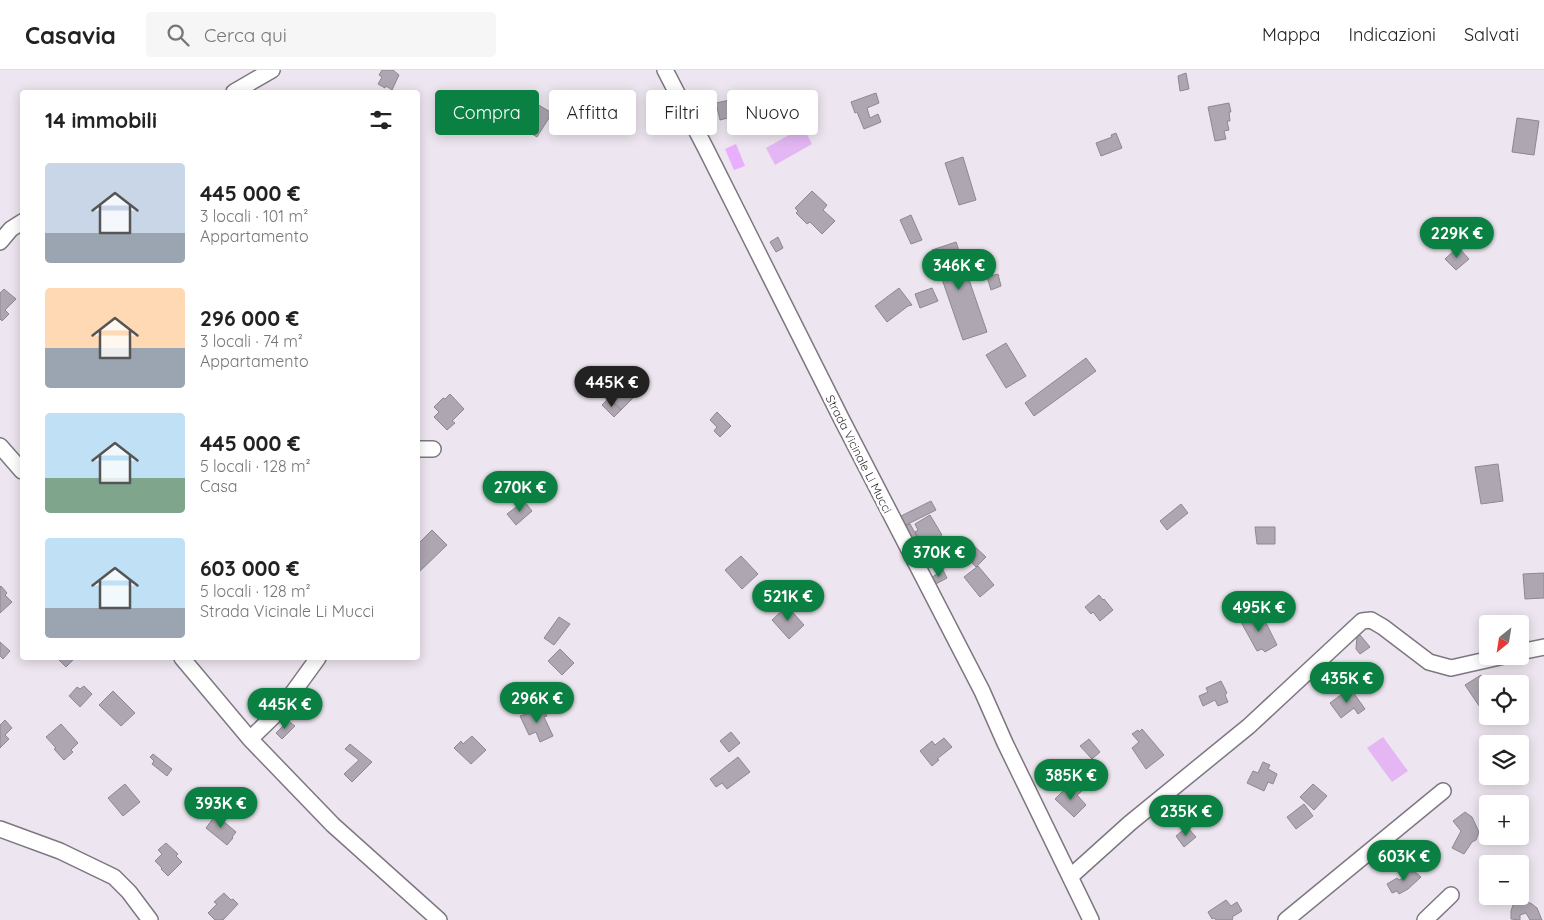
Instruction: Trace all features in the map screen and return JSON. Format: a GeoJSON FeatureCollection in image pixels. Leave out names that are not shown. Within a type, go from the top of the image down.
{"type":"FeatureCollection","features":[{"type":"Feature","properties":{"kind":"street"},"geometry":{"type":"LineString","coordinates":[[237,90],[272,70]]}},
{"type":"Feature","properties":{"kind":"street","name":"Strada Vicinale Li Mucci"},"geometry":{"type":"LineString","coordinates":[[665,70],[850,437],[982,691],[1091,920]]}},
{"type":"Feature","properties":{"kind":"street"},"geometry":{"type":"LineString","coordinates":[[0,242],[11,229],[20,223]]}},
{"type":"Feature","properties":{"kind":"street"},"geometry":{"type":"LineString","coordinates":[[0,446],[20,469]]}},
{"type":"Feature","properties":{"kind":"street"},"geometry":{"type":"LineString","coordinates":[[420,449],[433,449]]}},
{"type":"Feature","properties":{"kind":"street"},"geometry":{"type":"LineString","coordinates":[[1070,877],[1130,823],[1249,726],[1362,621],[1372,620],[1430,662],[1451,668],[1479,662]]}},
{"type":"Feature","properties":{"kind":"street"},"geometry":{"type":"LineString","coordinates":[[1529,650],[1544,647]]}},
{"type":"Feature","properties":{"kind":"street"},"geometry":{"type":"LineString","coordinates":[[184,660],[250,739],[333,826],[438,920]]}},
{"type":"Feature","properties":{"kind":"street"},"geometry":{"type":"LineString","coordinates":[[250,739],[281,709],[317,660]]}},
{"type":"Feature","properties":{"kind":"street"},"geometry":{"type":"LineString","coordinates":[[1293,918],[1443,791]]}},
{"type":"Feature","properties":{"kind":"street"},"geometry":{"type":"LineString","coordinates":[[0,829],[60,851],[114,876],[150,920]]}},
{"type":"Feature","properties":{"kind":"street"},"geometry":{"type":"LineString","coordinates":[[1425,920],[1451,895]]}},
{"type":"Feature","properties":{"kind":"shaded area"},"geometry":{"type":"Polygon","coordinates":[[[789,135],[807,135],[812,144],[775,165],[766,148],[789,135]]]}},
{"type":"Feature","properties":{"kind":"shaded area"},"geometry":{"type":"Polygon","coordinates":[[[736,144],[745,166],[734,170],[725,149],[736,144]]]}},
{"type":"Feature","properties":{"kind":"shaded area"},"geometry":{"type":"Polygon","coordinates":[[[1383,737],[1408,771],[1392,782],[1367,748],[1383,737]]]}},
{"type":"Feature","properties":{"kind":"building"},"geometry":{"type":"Polygon","coordinates":[[[382,70],[393,70],[399,75],[392,90],[378,84],[382,77],[379,75],[382,70]]]}},
{"type":"Feature","properties":{"kind":"building"},"geometry":{"type":"Polygon","coordinates":[[[1186,73],[1189,89],[1180,91],[1178,76],[1186,73]]]}},
{"type":"Feature","properties":{"kind":"building"},"geometry":{"type":"Polygon","coordinates":[[[876,93],[879,103],[867,108],[870,118],[878,114],[881,122],[864,129],[851,102],[876,93]]]}},
{"type":"Feature","properties":{"kind":"building"},"geometry":{"type":"Polygon","coordinates":[[[727,101],[727,118],[720,120],[717,103],[727,101]]]}},
{"type":"Feature","properties":{"kind":"building"},"geometry":{"type":"Polygon","coordinates":[[[1229,103],[1231,112],[1229,112],[1230,121],[1227,121],[1229,130],[1224,131],[1226,139],[1215,141],[1208,107],[1229,103]]]}},
{"type":"Feature","properties":{"kind":"building"},"geometry":{"type":"Polygon","coordinates":[[[539,105],[549,111],[549,118],[539,134],[539,105]]]}},
{"type":"Feature","properties":{"kind":"building"},"geometry":{"type":"Polygon","coordinates":[[[1517,118],[1539,121],[1534,155],[1512,152],[1517,118]]]}},
{"type":"Feature","properties":{"kind":"building"},"geometry":{"type":"Polygon","coordinates":[[[1116,133],[1122,148],[1101,156],[1096,143],[1112,137],[1111,135],[1116,133]]]}},
{"type":"Feature","properties":{"kind":"building"},"geometry":{"type":"Polygon","coordinates":[[[963,157],[976,200],[959,205],[945,163],[963,157]]]}},
{"type":"Feature","properties":{"kind":"building"},"geometry":{"type":"Polygon","coordinates":[[[812,191],[827,205],[823,210],[835,221],[822,234],[810,222],[807,224],[796,213],[798,211],[795,208],[812,191]]]}},
{"type":"Feature","properties":{"kind":"building"},"geometry":{"type":"Polygon","coordinates":[[[911,215],[922,240],[911,244],[900,220],[911,215]]]}},
{"type":"Feature","properties":{"kind":"building"},"geometry":{"type":"Polygon","coordinates":[[[778,237],[783,248],[776,252],[770,242],[778,237]]]}},
{"type":"Feature","properties":{"kind":"building"},"geometry":{"type":"Polygon","coordinates":[[[956,242],[987,332],[963,340],[932,250],[956,242]]]}},
{"type":"Feature","properties":{"kind":"building"},"geometry":{"type":"Polygon","coordinates":[[[1458,247],[1469,259],[1456,270],[1445,259],[1458,247]]]}},
{"type":"Feature","properties":{"kind":"building"},"geometry":{"type":"Polygon","coordinates":[[[998,274],[1001,286],[991,290],[987,277],[998,274]]]}},
{"type":"Feature","properties":{"kind":"building"},"geometry":{"type":"Polygon","coordinates":[[[899,288],[912,305],[887,322],[875,306],[899,288]]]}},
{"type":"Feature","properties":{"kind":"building"},"geometry":{"type":"Polygon","coordinates":[[[932,288],[938,301],[920,308],[915,294],[932,288]]]}},
{"type":"Feature","properties":{"kind":"building"},"geometry":{"type":"Polygon","coordinates":[[[4,289],[16,299],[5,310],[9,314],[2,321],[0,320],[0,293],[4,289]]]}},
{"type":"Feature","properties":{"kind":"building"},"geometry":{"type":"Polygon","coordinates":[[[1006,343],[1026,376],[1006,388],[986,355],[1006,343]]]}},
{"type":"Feature","properties":{"kind":"building"},"geometry":{"type":"Polygon","coordinates":[[[1086,358],[1096,371],[1034,416],[1025,403],[1086,358]]]}},
{"type":"Feature","properties":{"kind":"building"},"geometry":{"type":"Polygon","coordinates":[[[637,370],[649,382],[621,410],[609,398],[637,370]]]}},
{"type":"Feature","properties":{"kind":"building"},"geometry":{"type":"Polygon","coordinates":[[[450,394],[464,409],[452,421],[455,423],[447,430],[434,417],[439,412],[434,407],[450,394]]]}},
{"type":"Feature","properties":{"kind":"building"},"geometry":{"type":"Polygon","coordinates":[[[609,398],[621,410],[614,417],[602,405],[609,398]]]}},
{"type":"Feature","properties":{"kind":"building"},"geometry":{"type":"Polygon","coordinates":[[[717,412],[731,426],[720,437],[714,431],[717,427],[710,420],[717,412]]]}},
{"type":"Feature","properties":{"kind":"building"},"geometry":{"type":"Polygon","coordinates":[[[1498,464],[1503,501],[1481,504],[1475,467],[1498,464]]]}},
{"type":"Feature","properties":{"kind":"building"},"geometry":{"type":"Polygon","coordinates":[[[524,501],[532,511],[516,525],[507,514],[524,501]]]}},
{"type":"Feature","properties":{"kind":"building"},"geometry":{"type":"Polygon","coordinates":[[[931,501],[936,510],[904,526],[899,517],[931,501]]]}},
{"type":"Feature","properties":{"kind":"building"},"geometry":{"type":"Polygon","coordinates":[[[1181,504],[1188,513],[1167,530],[1160,521],[1181,504]]]}},
{"type":"Feature","properties":{"kind":"building"},"geometry":{"type":"Polygon","coordinates":[[[930,515],[942,535],[923,546],[915,532],[918,530],[915,524],[930,515]]]}},
{"type":"Feature","properties":{"kind":"building"},"geometry":{"type":"Polygon","coordinates":[[[910,524],[922,545],[917,548],[904,526],[910,524]]]}},
{"type":"Feature","properties":{"kind":"building"},"geometry":{"type":"Polygon","coordinates":[[[1255,527],[1275,527],[1275,544],[1257,544],[1255,527]]]}},
{"type":"Feature","properties":{"kind":"building"},"geometry":{"type":"Polygon","coordinates":[[[432,530],[447,545],[420,571],[420,542],[432,530]]]}},
{"type":"Feature","properties":{"kind":"building"},"geometry":{"type":"Polygon","coordinates":[[[929,543],[937,558],[929,562],[920,546],[929,543]]]}},
{"type":"Feature","properties":{"kind":"building"},"geometry":{"type":"Polygon","coordinates":[[[973,545],[986,557],[976,567],[964,555],[973,545]]]}},
{"type":"Feature","properties":{"kind":"building"},"geometry":{"type":"Polygon","coordinates":[[[741,556],[758,574],[742,589],[725,570],[741,556]]]}},
{"type":"Feature","properties":{"kind":"building"},"geometry":{"type":"Polygon","coordinates":[[[978,566],[994,585],[980,597],[964,577],[978,566]]]}},
{"type":"Feature","properties":{"kind":"building"},"geometry":{"type":"Polygon","coordinates":[[[943,570],[947,578],[934,585],[931,578],[943,570]]]}},
{"type":"Feature","properties":{"kind":"building"},"geometry":{"type":"Polygon","coordinates":[[[1544,573],[1544,598],[1525,599],[1523,574],[1544,573]]]}},
{"type":"Feature","properties":{"kind":"building"},"geometry":{"type":"Polygon","coordinates":[[[0,587],[7,593],[5,595],[12,602],[0,613],[0,587]]]}},
{"type":"Feature","properties":{"kind":"building"},"geometry":{"type":"Polygon","coordinates":[[[1099,595],[1113,610],[1100,621],[1093,612],[1091,614],[1085,607],[1099,595]]]}},
{"type":"Feature","properties":{"kind":"building"},"geometry":{"type":"Polygon","coordinates":[[[787,606],[804,625],[789,639],[772,620],[787,606]]]}},
{"type":"Feature","properties":{"kind":"building"},"geometry":{"type":"Polygon","coordinates":[[[1262,615],[1277,645],[1265,652],[1262,649],[1257,651],[1241,622],[1253,616],[1255,618],[1262,615]]]}},
{"type":"Feature","properties":{"kind":"building"},"geometry":{"type":"Polygon","coordinates":[[[559,617],[570,624],[554,645],[544,638],[559,617]]]}},
{"type":"Feature","properties":{"kind":"building"},"geometry":{"type":"Polygon","coordinates":[[[1360,635],[1370,647],[1360,654],[1356,649],[1357,636],[1360,635]]]}},
{"type":"Feature","properties":{"kind":"building"},"geometry":{"type":"Polygon","coordinates":[[[0,642],[10,651],[3,659],[0,656],[0,642]]]}},
{"type":"Feature","properties":{"kind":"building"},"geometry":{"type":"Polygon","coordinates":[[[560,649],[574,663],[562,675],[548,661],[560,649]]]}},
{"type":"Feature","properties":{"kind":"building"},"geometry":{"type":"Polygon","coordinates":[[[59,660],[73,660],[66,667],[59,660]]]}},
{"type":"Feature","properties":{"kind":"building"},"geometry":{"type":"Polygon","coordinates":[[[1479,676],[1479,706],[1465,685],[1479,676]]]}},
{"type":"Feature","properties":{"kind":"building"},"geometry":{"type":"Polygon","coordinates":[[[1221,681],[1227,693],[1225,695],[1228,702],[1218,706],[1215,700],[1203,706],[1199,696],[1208,692],[1206,688],[1221,681]]]}},
{"type":"Feature","properties":{"kind":"building"},"geometry":{"type":"Polygon","coordinates":[[[84,686],[92,694],[80,707],[69,696],[77,687],[80,689],[84,686]]]}},
{"type":"Feature","properties":{"kind":"building"},"geometry":{"type":"Polygon","coordinates":[[[552,687],[558,695],[547,704],[541,695],[552,687]]]}},
{"type":"Feature","properties":{"kind":"building"},"geometry":{"type":"Polygon","coordinates":[[[1350,688],[1365,709],[1358,714],[1354,708],[1341,718],[1330,703],[1350,688]]]}},
{"type":"Feature","properties":{"kind":"building"},"geometry":{"type":"Polygon","coordinates":[[[113,691],[135,713],[121,726],[99,705],[113,691]]]}},
{"type":"Feature","properties":{"kind":"building"},"geometry":{"type":"Polygon","coordinates":[[[543,708],[547,716],[544,717],[553,736],[540,742],[536,732],[529,735],[520,716],[543,708]]]}},
{"type":"Feature","properties":{"kind":"building"},"geometry":{"type":"Polygon","coordinates":[[[5,720],[12,728],[5,735],[9,739],[0,748],[0,725],[5,720]]]}},
{"type":"Feature","properties":{"kind":"building"},"geometry":{"type":"Polygon","coordinates":[[[288,721],[295,726],[282,739],[276,733],[288,721]]]}},
{"type":"Feature","properties":{"kind":"building"},"geometry":{"type":"Polygon","coordinates":[[[61,724],[78,743],[71,750],[73,752],[64,760],[46,737],[61,724]]]}},
{"type":"Feature","properties":{"kind":"building"},"geometry":{"type":"Polygon","coordinates":[[[1142,729],[1164,755],[1146,769],[1132,748],[1139,742],[1132,734],[1142,729]]]}},
{"type":"Feature","properties":{"kind":"building"},"geometry":{"type":"Polygon","coordinates":[[[731,732],[740,743],[729,752],[720,741],[731,732]]]}},
{"type":"Feature","properties":{"kind":"building"},"geometry":{"type":"Polygon","coordinates":[[[472,736],[486,750],[471,764],[454,748],[461,741],[463,744],[472,736]]]}},
{"type":"Feature","properties":{"kind":"building"},"geometry":{"type":"Polygon","coordinates":[[[944,738],[952,747],[937,759],[939,760],[932,766],[920,751],[932,741],[935,745],[944,738]]]}},
{"type":"Feature","properties":{"kind":"building"},"geometry":{"type":"Polygon","coordinates":[[[1089,739],[1100,752],[1092,759],[1080,746],[1089,739]]]}},
{"type":"Feature","properties":{"kind":"building"},"geometry":{"type":"Polygon","coordinates":[[[350,744],[372,762],[352,782],[344,774],[359,760],[345,749],[350,744]]]}},
{"type":"Feature","properties":{"kind":"building"},"geometry":{"type":"Polygon","coordinates":[[[153,754],[172,769],[167,776],[152,764],[154,761],[150,757],[153,754]]]}},
{"type":"Feature","properties":{"kind":"building"},"geometry":{"type":"Polygon","coordinates":[[[738,757],[750,772],[727,789],[722,783],[716,787],[710,779],[738,757]]]}},
{"type":"Feature","properties":{"kind":"building"},"geometry":{"type":"Polygon","coordinates":[[[1263,762],[1270,765],[1268,769],[1277,774],[1273,784],[1268,782],[1264,791],[1247,783],[1253,771],[1258,773],[1263,762]]]}},
{"type":"Feature","properties":{"kind":"building"},"geometry":{"type":"Polygon","coordinates":[[[125,784],[140,802],[123,816],[108,798],[125,784]]]}},
{"type":"Feature","properties":{"kind":"building"},"geometry":{"type":"Polygon","coordinates":[[[1313,784],[1327,796],[1314,810],[1300,797],[1313,784]]]}},
{"type":"Feature","properties":{"kind":"building"},"geometry":{"type":"Polygon","coordinates":[[[1068,786],[1072,790],[1077,786],[1082,791],[1077,795],[1086,805],[1074,817],[1055,799],[1068,786]]]}},
{"type":"Feature","properties":{"kind":"building"},"geometry":{"type":"Polygon","coordinates":[[[1304,804],[1313,816],[1296,829],[1287,817],[1304,804]]]}},
{"type":"Feature","properties":{"kind":"building"},"geometry":{"type":"Polygon","coordinates":[[[1465,812],[1472,817],[1479,832],[1476,840],[1472,842],[1464,854],[1452,848],[1461,831],[1453,821],[1465,812]]]}},
{"type":"Feature","properties":{"kind":"building"},"geometry":{"type":"Polygon","coordinates":[[[217,813],[236,832],[227,845],[206,828],[217,813]]]}},
{"type":"Feature","properties":{"kind":"building"},"geometry":{"type":"Polygon","coordinates":[[[1187,827],[1196,837],[1184,847],[1176,836],[1187,827]]]}},
{"type":"Feature","properties":{"kind":"building"},"geometry":{"type":"Polygon","coordinates":[[[166,843],[178,854],[176,856],[182,862],[168,876],[155,861],[162,854],[158,850],[166,843]]]}},
{"type":"Feature","properties":{"kind":"building"},"geometry":{"type":"Polygon","coordinates":[[[1407,869],[1412,873],[1414,871],[1421,877],[1408,889],[1399,894],[1397,891],[1392,893],[1387,884],[1397,878],[1399,880],[1403,878],[1401,876],[1407,869]]]}},
{"type":"Feature","properties":{"kind":"building"},"geometry":{"type":"Polygon","coordinates":[[[224,893],[238,904],[223,920],[215,920],[208,913],[217,904],[214,902],[224,893]]]}},
{"type":"Feature","properties":{"kind":"building"},"geometry":{"type":"Polygon","coordinates":[[[1226,900],[1231,906],[1237,902],[1242,911],[1232,917],[1233,919],[1231,920],[1212,919],[1208,912],[1226,900]]]}},
{"type":"Feature","properties":{"kind":"building"},"geometry":{"type":"Polygon","coordinates":[[[1529,902],[1537,908],[1542,920],[1530,920],[1526,913],[1520,915],[1520,920],[1511,919],[1513,905],[1529,905],[1529,902]]]}}]}
